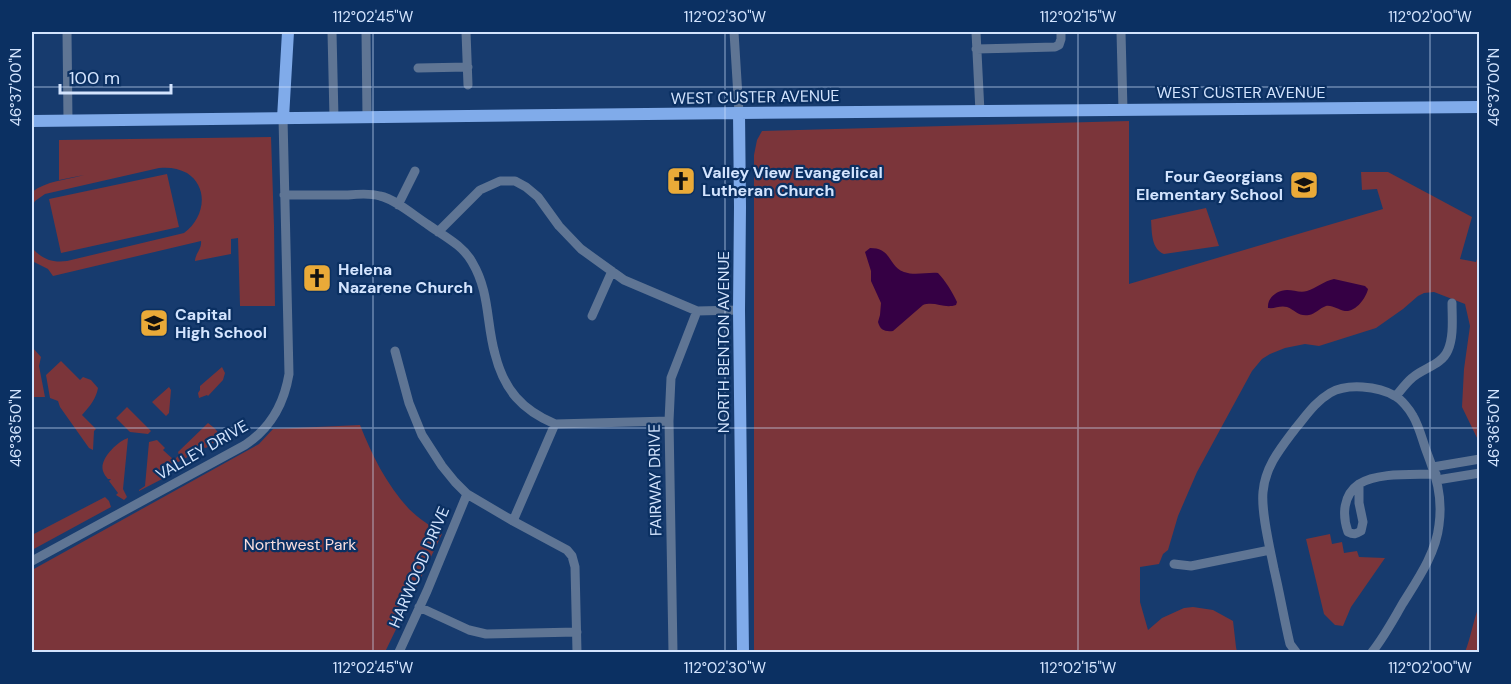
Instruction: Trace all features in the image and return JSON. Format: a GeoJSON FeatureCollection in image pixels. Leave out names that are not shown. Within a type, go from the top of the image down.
{"type":"FeatureCollection","features":[{"type":"Feature","properties":{"kind":"main road"},"geometry":{"type":"LineString","coordinates":[[283,118],[288,32]]}},
{"type":"Feature","properties":{"kind":"main road","name":"WEST CUSTER AVENUE"},"geometry":{"type":"LineString","coordinates":[[32,121],[1479,107]]}},
{"type":"Feature","properties":{"kind":"main road","name":"NORTH BENTON AVENUE"},"geometry":{"type":"LineString","coordinates":[[738,113],[743,652]]}},
{"type":"Feature","properties":{"kind":"street"},"geometry":{"type":"LineString","coordinates":[[67,32],[68,121]]}},
{"type":"Feature","properties":{"kind":"street"},"geometry":{"type":"LineString","coordinates":[[332,32],[334,118]]}},
{"type":"Feature","properties":{"kind":"street"},"geometry":{"type":"LineString","coordinates":[[366,32],[368,117]]}},
{"type":"Feature","properties":{"kind":"street"},"geometry":{"type":"LineString","coordinates":[[466,32],[468,85]]}},
{"type":"Feature","properties":{"kind":"street","name":"NORTH BENTON AVENUE"},"geometry":{"type":"LineString","coordinates":[[734,32],[738,113]]}},
{"type":"Feature","properties":{"kind":"street"},"geometry":{"type":"LineString","coordinates":[[976,32],[980,112]]}},
{"type":"Feature","properties":{"kind":"street"},"geometry":{"type":"LineString","coordinates":[[976,49],[1055,47],[1059,45],[1061,32]]}},
{"type":"Feature","properties":{"kind":"street"},"geometry":{"type":"LineString","coordinates":[[1121,32],[1123,110]]}},
{"type":"Feature","properties":{"kind":"street"},"geometry":{"type":"LineString","coordinates":[[418,68],[468,67]]}},
{"type":"Feature","properties":{"kind":"street","name":"VALLEY DRIVE"},"geometry":{"type":"LineString","coordinates":[[32,561],[245,445],[259,435],[273,419],[283,400],[289,374],[283,118]]}},
{"type":"Feature","properties":{"kind":"street"},"geometry":{"type":"LineString","coordinates":[[398,205],[415,171]]}},
{"type":"Feature","properties":{"kind":"street"},"geometry":{"type":"LineString","coordinates":[[438,232],[480,190],[500,181],[515,181],[538,197],[559,226],[581,249],[624,280],[697,311],[739,310]]}},
{"type":"Feature","properties":{"kind":"street"},"geometry":{"type":"LineString","coordinates":[[284,195],[376,195],[398,205],[457,245],[471,259],[482,280],[488,304],[494,353],[504,378],[512,393],[539,417],[555,424],[669,421]]}},
{"type":"Feature","properties":{"kind":"street"},"geometry":{"type":"LineString","coordinates":[[592,316],[612,272]]}},
{"type":"Feature","properties":{"kind":"street"},"geometry":{"type":"LineString","coordinates":[[1396,396],[1411,379],[1441,361],[1448,350],[1451,336],[1452,303]]}},
{"type":"Feature","properties":{"kind":"street","name":"FAIRWAY DRIVE"},"geometry":{"type":"LineString","coordinates":[[673,652],[669,421],[671,378],[697,311]]}},
{"type":"Feature","properties":{"kind":"street"},"geometry":{"type":"LineString","coordinates":[[395,351],[409,403],[422,435],[442,466],[467,494],[567,550],[572,556],[575,567],[577,652]]}},
{"type":"Feature","properties":{"kind":"street"},"geometry":{"type":"LineString","coordinates":[[1296,652],[1290,644],[1270,550],[1262,501],[1266,473],[1272,461],[1319,400],[1332,392],[1348,387],[1370,387],[1396,396],[1413,415],[1435,474],[1440,504],[1436,539],[1424,568],[1372,652]]}},
{"type":"Feature","properties":{"kind":"street"},"geometry":{"type":"LineString","coordinates":[[513,521],[555,424]]}},
{"type":"Feature","properties":{"kind":"street"},"geometry":{"type":"LineString","coordinates":[[1435,474],[1479,459]]}},
{"type":"Feature","properties":{"kind":"street"},"geometry":{"type":"LineString","coordinates":[[1359,484],[1359,503],[1363,522],[1361,531],[1352,534],[1348,532],[1346,526],[1345,507],[1348,496],[1355,487],[1359,484],[1365,481],[1381,476],[1479,473]]}},
{"type":"Feature","properties":{"kind":"street","name":"HARWOOD DRIVE"},"geometry":{"type":"LineString","coordinates":[[399,652],[467,494]]}},
{"type":"Feature","properties":{"kind":"street"},"geometry":{"type":"LineString","coordinates":[[1174,564],[1191,566],[1270,550]]}},
{"type":"Feature","properties":{"kind":"street"},"geometry":{"type":"LineString","coordinates":[[419,608],[470,630],[486,634],[577,632]]}},
{"type":"Feature","properties":{"kind":"green space"},"geometry":{"type":"Polygon","coordinates":[[[1129,121],[1129,284],[1383,209],[1377,189],[1362,190],[1361,172],[1388,172],[1472,217],[1460,259],[1476,262],[1479,253],[1479,442],[1462,407],[1470,326],[1465,304],[1434,292],[1424,293],[1376,328],[1319,346],[1305,344],[1285,348],[1262,359],[1252,371],[1197,472],[1178,516],[1168,550],[1163,554],[1159,564],[1140,567],[1140,602],[1148,630],[1162,618],[1184,608],[1213,610],[1233,621],[1237,652],[754,652],[754,155],[757,140],[762,131],[1129,121]]]}},
{"type":"Feature","properties":{"kind":"green space"},"geometry":{"type":"Polygon","coordinates":[[[271,137],[275,306],[240,306],[238,238],[231,239],[231,254],[195,261],[201,241],[53,276],[48,269],[32,261],[32,248],[48,259],[67,261],[184,233],[191,227],[200,212],[201,195],[194,179],[184,171],[166,168],[45,194],[32,206],[32,192],[38,188],[84,175],[59,180],[59,140],[271,137]]]}},
{"type":"Feature","properties":{"kind":"green space"},"geometry":{"type":"Polygon","coordinates":[[[167,174],[179,227],[61,253],[49,199],[167,174]]]}},
{"type":"Feature","properties":{"kind":"green space"},"geometry":{"type":"Polygon","coordinates":[[[1206,208],[1219,246],[1164,254],[1160,252],[1153,240],[1151,220],[1206,208]]]}},
{"type":"Feature","properties":{"kind":"green space"},"geometry":{"type":"Polygon","coordinates":[[[32,347],[41,357],[39,366],[45,397],[32,397],[32,347]]]}},
{"type":"Feature","properties":{"kind":"green space"},"geometry":{"type":"Polygon","coordinates":[[[61,361],[80,380],[83,377],[91,380],[98,388],[96,396],[82,415],[96,429],[93,450],[89,448],[58,401],[50,398],[46,375],[61,361]]]}},
{"type":"Feature","properties":{"kind":"green space"},"geometry":{"type":"Polygon","coordinates":[[[222,367],[225,373],[223,380],[208,396],[199,398],[200,386],[222,367]]]}},
{"type":"Feature","properties":{"kind":"green space"},"geometry":{"type":"Polygon","coordinates":[[[169,387],[171,390],[169,413],[166,416],[152,402],[169,387]]]}},
{"type":"Feature","properties":{"kind":"green space"},"geometry":{"type":"Polygon","coordinates":[[[127,407],[151,431],[148,434],[130,432],[116,418],[127,407]]]}},
{"type":"Feature","properties":{"kind":"green space"},"geometry":{"type":"Polygon","coordinates":[[[208,423],[218,433],[218,439],[206,448],[202,447],[201,450],[167,468],[164,478],[139,491],[145,486],[149,442],[157,440],[165,448],[163,450],[174,460],[179,455],[178,452],[208,423]]]}},
{"type":"Feature","properties":{"kind":"green space","name":"Northwest Park"},"geometry":{"type":"Polygon","coordinates":[[[360,425],[393,490],[413,513],[442,534],[385,652],[32,652],[32,570],[259,444],[273,429],[360,425]]]}},
{"type":"Feature","properties":{"kind":"green space"},"geometry":{"type":"Polygon","coordinates":[[[128,438],[123,489],[127,497],[124,500],[116,495],[118,493],[109,481],[111,479],[104,474],[103,466],[110,451],[128,438]]]}},
{"type":"Feature","properties":{"kind":"green space"},"geometry":{"type":"Polygon","coordinates":[[[105,497],[111,507],[32,550],[32,535],[105,497]]]}},
{"type":"Feature","properties":{"kind":"green space"},"geometry":{"type":"Polygon","coordinates":[[[1330,534],[1332,544],[1342,542],[1344,553],[1357,551],[1359,557],[1385,558],[1351,607],[1343,626],[1335,625],[1324,614],[1306,539],[1330,534]]]}},
{"type":"Feature","properties":{"kind":"green space"},"geometry":{"type":"Polygon","coordinates":[[[1479,606],[1479,652],[1465,652],[1475,617],[1479,606]]]}},
{"type":"Feature","properties":{"kind":"shaded area"},"geometry":{"type":"Polygon","coordinates":[[[870,248],[882,251],[895,266],[904,272],[938,273],[957,302],[956,305],[923,305],[893,331],[883,330],[878,322],[881,303],[871,281],[871,271],[865,252],[870,248]]]}},
{"type":"Feature","properties":{"kind":"shaded area"},"geometry":{"type":"Polygon","coordinates":[[[1334,279],[1365,286],[1368,289],[1357,307],[1345,311],[1326,306],[1309,315],[1300,314],[1282,306],[1268,308],[1273,295],[1280,291],[1307,291],[1334,279]]]}},
{"type":"Feature","properties":{"kind":"place","name":"Valley View Evangelical Lutheran Church"},"geometry":{"type":"Point","coordinates":[681,181]}},
{"type":"Feature","properties":{"kind":"place","name":"Four Georgians Elementary School"},"geometry":{"type":"Point","coordinates":[1304,185]}},
{"type":"Feature","properties":{"kind":"place","name":"Helena Nazarene Church"},"geometry":{"type":"Point","coordinates":[317,278]}},
{"type":"Feature","properties":{"kind":"place","name":"Capital High School"},"geometry":{"type":"Point","coordinates":[154,323]}}]}
